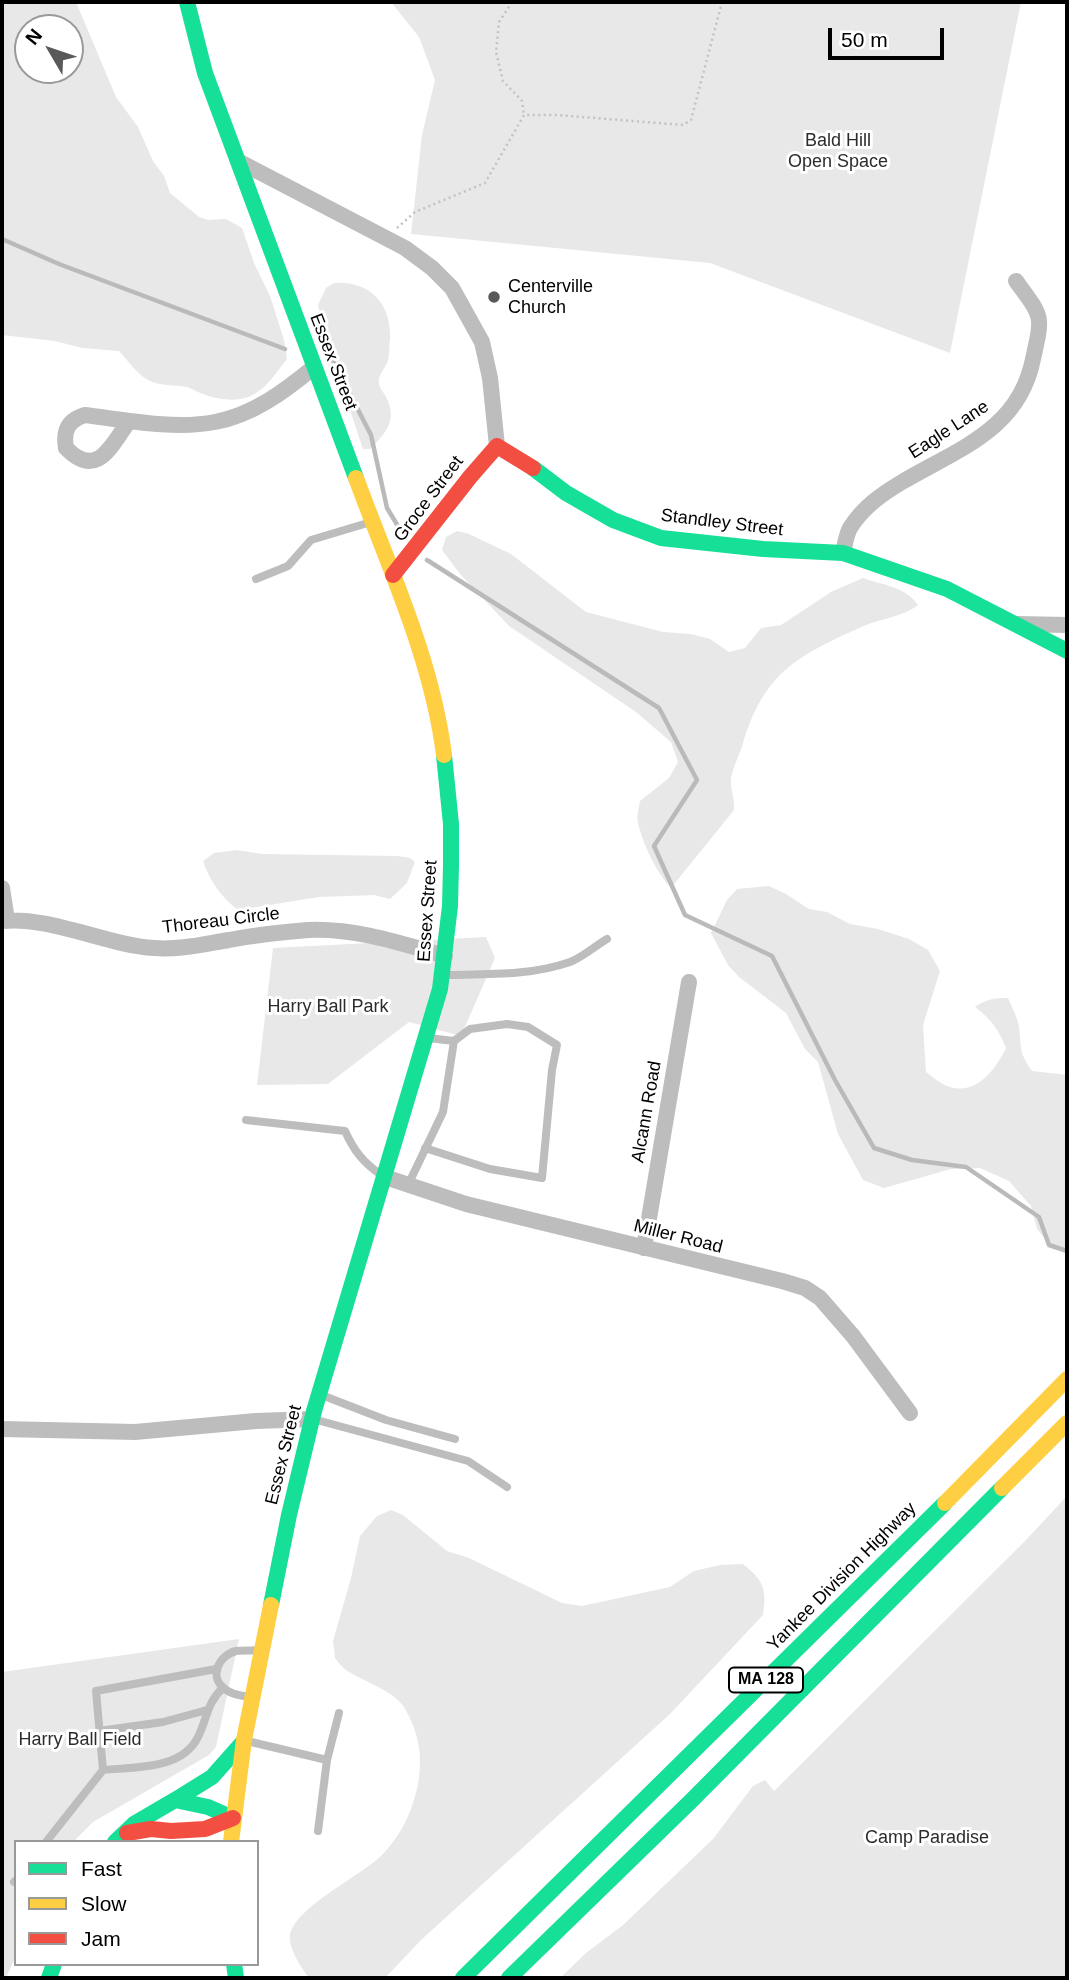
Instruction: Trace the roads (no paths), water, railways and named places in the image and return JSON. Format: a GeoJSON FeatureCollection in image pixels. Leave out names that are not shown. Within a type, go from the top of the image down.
{"type":"FeatureCollection","features":[{"type":"Feature","properties":{"kind":"main road","name":"Essex Street"},"geometry":{"type":"LineString","coordinates":[[187,2],[205,73],[393,575],[434,693],[448,769],[452,877],[442,975],[426,1038],[319,1394],[289,1516],[244,1740],[230,1840]]}},
{"type":"Feature","properties":{"kind":"main road","name":"Standley Street"},"geometry":{"type":"LineString","coordinates":[[497,446],[526,463],[566,493],[601,513],[661,538],[763,549],[843,553],[947,589],[1067,651]]}},
{"type":"Feature","properties":{"kind":"main road","name":"Groce Street"},"geometry":{"type":"LineString","coordinates":[[393,575],[414,552],[464,482],[497,446]]}},
{"type":"Feature","properties":{"kind":"main road","name":"Yankee Division Highway"},"geometry":{"type":"LineString","coordinates":[[463,1978],[1067,1379]]}},
{"type":"Feature","properties":{"kind":"main road","name":"MA 128"},"geometry":{"type":"LineString","coordinates":[[509,1978],[691,1801],[1067,1423]]}},
{"type":"Feature","properties":{"kind":"main road"},"geometry":{"type":"LineString","coordinates":[[120,1837],[134,1824],[212,1777],[244,1740]]}},
{"type":"Feature","properties":{"kind":"main road"},"geometry":{"type":"LineString","coordinates":[[175,1800],[208,1807],[233,1818]]}},
{"type":"Feature","properties":{"kind":"main road"},"geometry":{"type":"LineString","coordinates":[[120,1837],[151,1829],[205,1829],[233,1818]]}},
{"type":"Feature","properties":{"kind":"main road"},"geometry":{"type":"LineString","coordinates":[[171,1831],[187,1840]]}},
{"type":"Feature","properties":{"kind":"street"},"geometry":{"type":"LineString","coordinates":[[240,162],[405,248],[432,268],[452,288],[482,342],[490,378],[497,446]]}},
{"type":"Feature","properties":{"kind":"street","name":"Eagle Lane"},"geometry":{"type":"LineString","coordinates":[[843,553],[849,530],[863,510],[884,493],[946,458],[991,428],[1009,414],[1024,391],[1041,324],[1036,309],[1016,281]]}},
{"type":"Feature","properties":{"kind":"street"},"geometry":{"type":"LineString","coordinates":[[129,421],[214,423],[234,417],[288,388],[314,367]]}},
{"type":"Feature","properties":{"kind":"street"},"geometry":{"type":"LineString","coordinates":[[1017,624],[1067,625]]}},
{"type":"Feature","properties":{"kind":"street"},"geometry":{"type":"LineString","coordinates":[[2,888],[4,920]]}},
{"type":"Feature","properties":{"kind":"street","name":"Thoreau Circle"},"geometry":{"type":"LineString","coordinates":[[4,920],[43,925],[155,948],[277,933],[344,931],[376,936],[445,956]]}},
{"type":"Feature","properties":{"kind":"street","name":"Alcann Road"},"geometry":{"type":"LineString","coordinates":[[644,1248],[689,982]]}},
{"type":"Feature","properties":{"kind":"street","name":"Miller Road"},"geometry":{"type":"LineString","coordinates":[[385,1177],[466,1204],[805,1288],[820,1298],[835,1314],[910,1413]]}},
{"type":"Feature","properties":{"kind":"street"},"geometry":{"type":"LineString","coordinates":[[2,1429],[135,1432],[256,1421],[313,1419]]}},
{"type":"Feature","properties":{"kind":"lane"},"geometry":{"type":"LineString","coordinates":[[256,579],[288,566],[311,540],[373,521]]}},
{"type":"Feature","properties":{"kind":"lane"},"geometry":{"type":"LineString","coordinates":[[442,975],[516,973],[543,969],[573,961],[607,939]]}},
{"type":"Feature","properties":{"kind":"lane"},"geometry":{"type":"LineString","coordinates":[[425,1148],[490,1169],[542,1178],[552,1070],[557,1045],[528,1027],[507,1024],[470,1030],[454,1041],[426,1038]]}},
{"type":"Feature","properties":{"kind":"lane"},"geometry":{"type":"LineString","coordinates":[[408,1185],[443,1112],[454,1041]]}},
{"type":"Feature","properties":{"kind":"lane"},"geometry":{"type":"LineString","coordinates":[[246,1120],[345,1131],[353,1149],[363,1162],[385,1177]]}},
{"type":"Feature","properties":{"kind":"lane"},"geometry":{"type":"LineString","coordinates":[[319,1394],[386,1420],[455,1440]]}},
{"type":"Feature","properties":{"kind":"lane"},"geometry":{"type":"LineString","coordinates":[[313,1419],[468,1461],[507,1487]]}},
{"type":"Feature","properties":{"kind":"lane"},"geometry":{"type":"LineString","coordinates":[[253,1698],[223,1688],[217,1680],[216,1669],[222,1658],[234,1651],[262,1650]]}},
{"type":"Feature","properties":{"kind":"lane"},"geometry":{"type":"LineString","coordinates":[[48,1840],[103,1770],[96,1691],[216,1669]]}},
{"type":"Feature","properties":{"kind":"lane"},"geometry":{"type":"LineString","coordinates":[[103,1770],[163,1763],[182,1756],[198,1739],[212,1697],[223,1688]]}},
{"type":"Feature","properties":{"kind":"lane"},"geometry":{"type":"LineString","coordinates":[[99,1731],[163,1722],[207,1710]]}},
{"type":"Feature","properties":{"kind":"lane"},"geometry":{"type":"LineString","coordinates":[[318,1831],[327,1760],[339,1713]]}},
{"type":"Feature","properties":{"kind":"lane"},"geometry":{"type":"LineString","coordinates":[[244,1740],[327,1760]]}},
{"type":"Feature","properties":{"kind":"waterway"},"geometry":{"type":"LineString","coordinates":[[2,239],[59,264],[285,349]]}},
{"type":"Feature","properties":{"kind":"waterway"},"geometry":{"type":"LineString","coordinates":[[330,355],[371,435],[387,508],[404,536]]}},
{"type":"Feature","properties":{"kind":"waterway"},"geometry":{"type":"LineString","coordinates":[[427,560],[659,708],[697,780],[654,846],[685,915],[772,956],[835,1080],[874,1148],[912,1160],[966,1167],[1039,1217],[1049,1245],[1067,1251]]}},
{"type":"Feature","properties":{"kind":"place","name":"Centerville Church"},"geometry":{"type":"Point","coordinates":[494,297]}},
{"type":"Feature","properties":{"kind":"park label","name":"Bald Hill Open Space"},"geometry":{"type":"Point","coordinates":[838,151]}},
{"type":"Feature","properties":{"kind":"park label","name":"Harry Ball Park"},"geometry":{"type":"Point","coordinates":[328,1007]}},
{"type":"Feature","properties":{"kind":"park label","name":"Harry Ball Field"},"geometry":{"type":"Point","coordinates":[80,1740]}},
{"type":"Feature","properties":{"kind":"park label","name":"Camp Paradise"},"geometry":{"type":"Point","coordinates":[927,1838]}}]}
